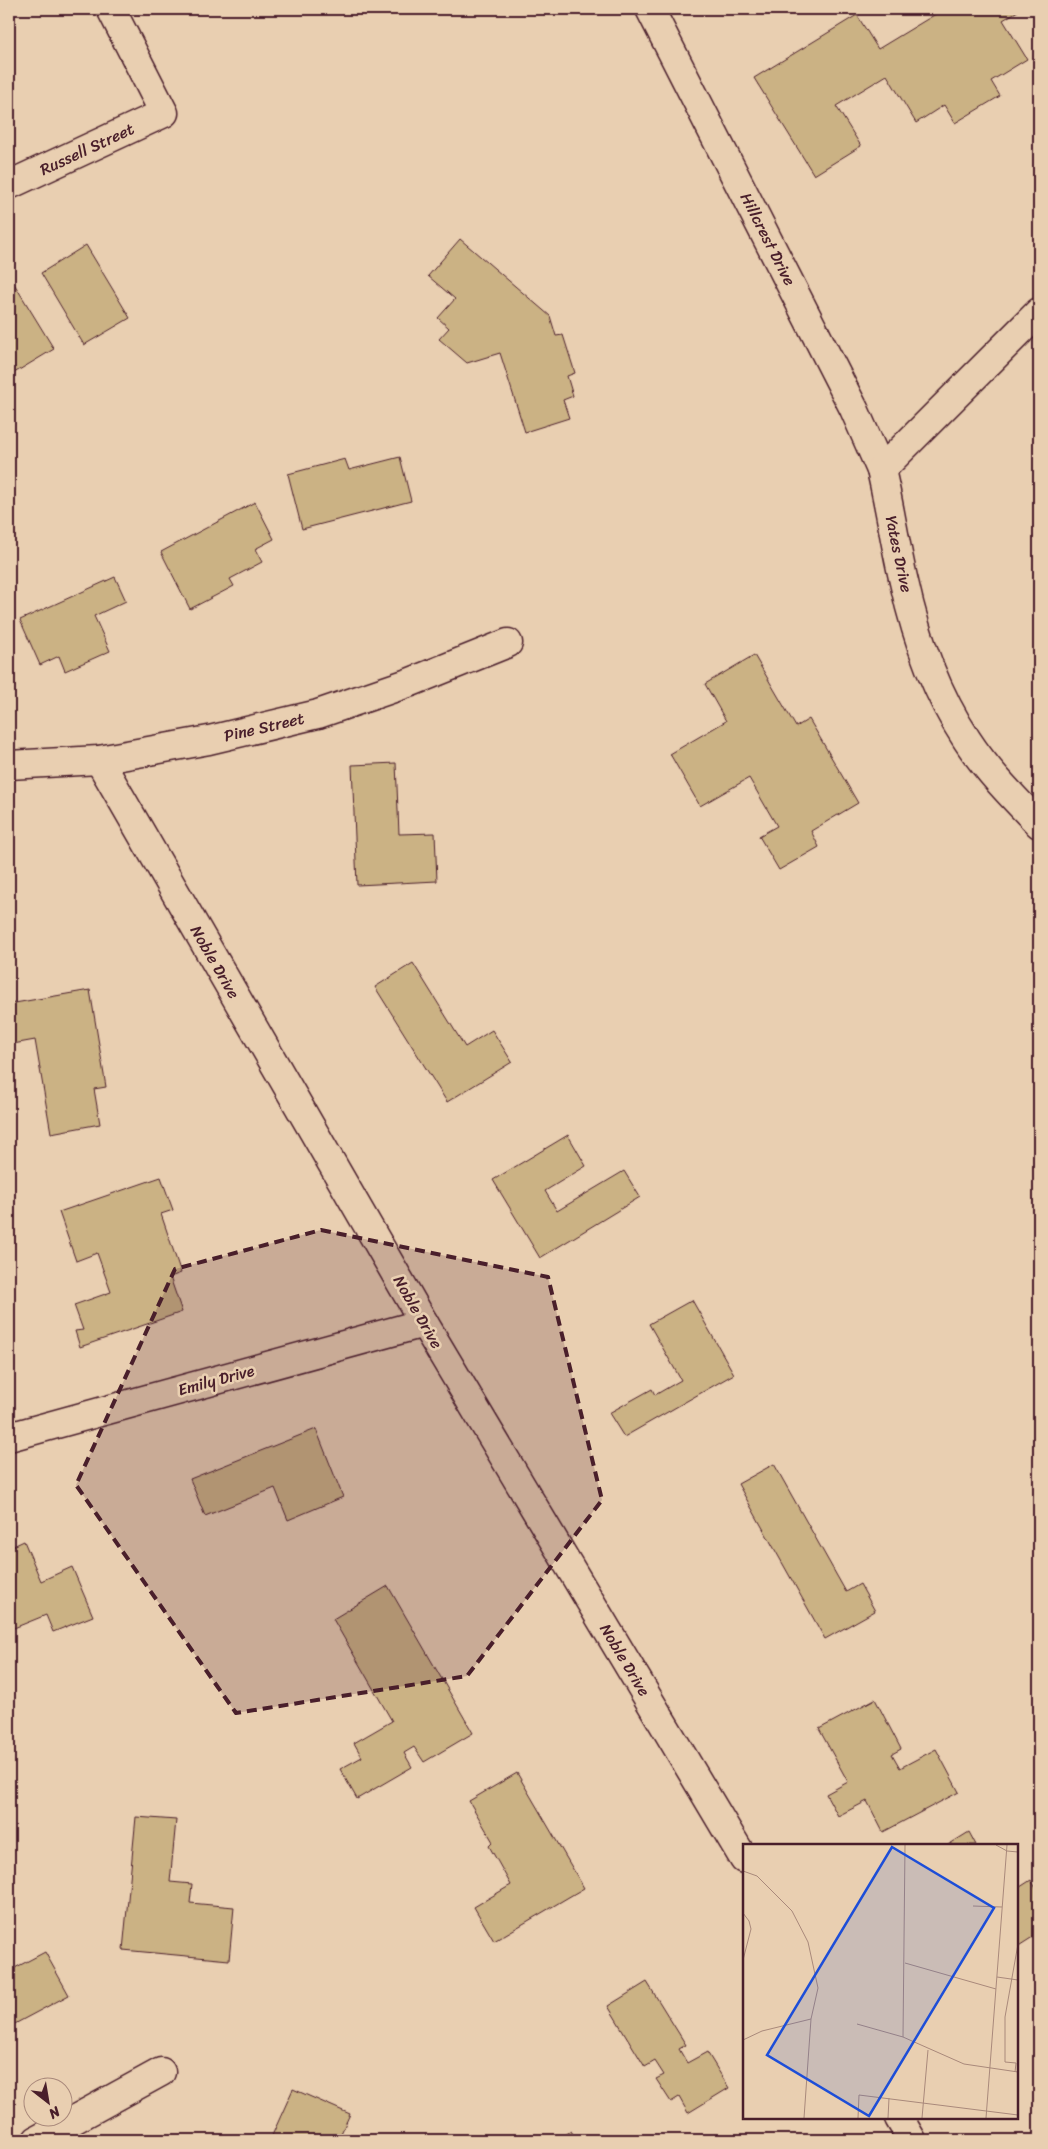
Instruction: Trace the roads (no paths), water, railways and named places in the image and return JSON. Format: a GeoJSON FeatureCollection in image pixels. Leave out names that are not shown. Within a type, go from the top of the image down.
{"type":"FeatureCollection","features":[{"type":"Feature","properties":{"kind":"street","name":"Russell Street"},"geometry":{"type":"LineString","coordinates":[[9,185],[164,113],[111,9]]}},
{"type":"Feature","properties":{"kind":"street","name":"Hillcrest Drive"},"geometry":{"type":"LineString","coordinates":[[650,9],[854,409],[881,470]]}},
{"type":"Feature","properties":{"kind":"street"},"geometry":{"type":"LineString","coordinates":[[881,470],[1039,312]]}},
{"type":"Feature","properties":{"kind":"street","name":"Yates Drive"},"geometry":{"type":"LineString","coordinates":[[881,470],[904,584],[926,658],[938,687],[968,742],[990,771],[1039,824]]}},
{"type":"Feature","properties":{"kind":"street","name":"Pine Street"},"geometry":{"type":"LineString","coordinates":[[9,765],[99,760],[210,740],[318,714],[411,682],[508,643]]}},
{"type":"Feature","properties":{"kind":"street","name":"Noble Drive"},"geometry":{"type":"LineString","coordinates":[[99,760],[424,1323],[743,1857]]}},
{"type":"Feature","properties":{"kind":"street","name":"Emily Drive"},"geometry":{"type":"LineString","coordinates":[[9,1437],[424,1323]]}},
{"type":"Feature","properties":{"kind":"street"},"geometry":{"type":"LineString","coordinates":[[37,2140],[161,2072]]}},
{"type":"Feature","properties":{"kind":"street"},"geometry":{"type":"LineString","coordinates":[[900,2119],[912,2140]]}}]}
